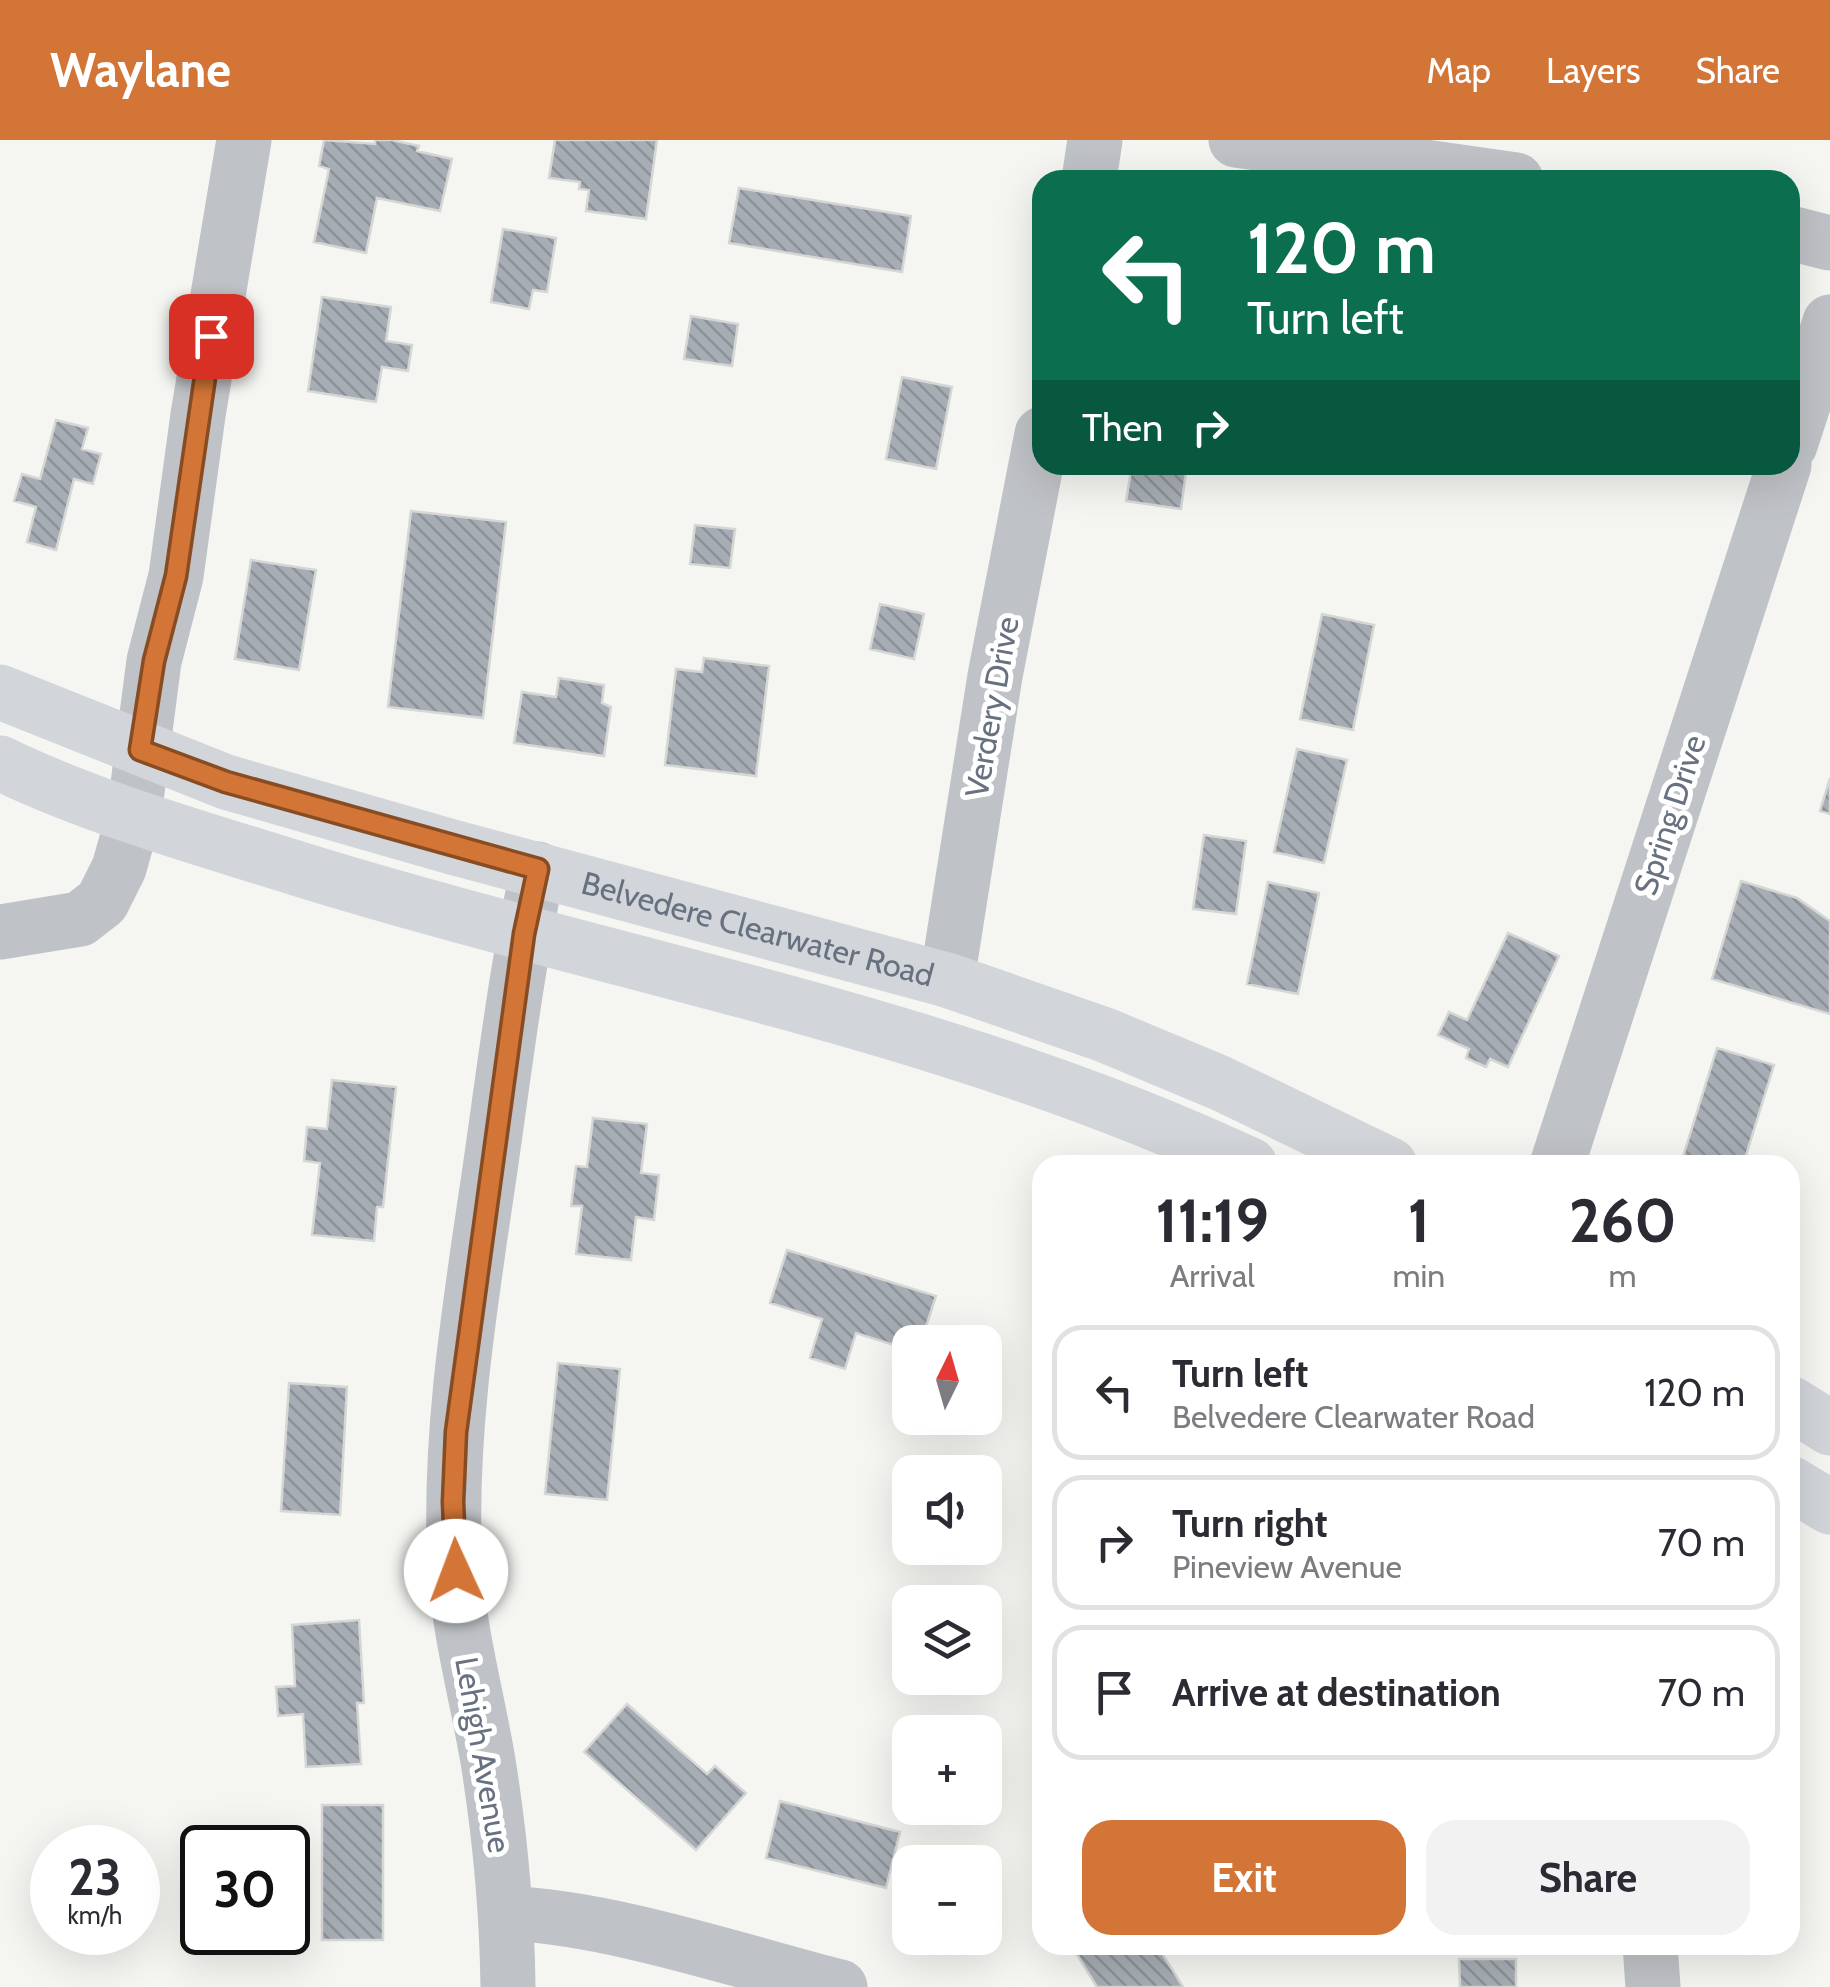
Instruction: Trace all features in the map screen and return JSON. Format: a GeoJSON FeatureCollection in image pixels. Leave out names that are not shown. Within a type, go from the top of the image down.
{"type":"FeatureCollection","features":[{"type":"Feature","properties":{"kind":"main road","name":"Belvedere Clearwater Road"},"geometry":{"type":"LineString","coordinates":[[0,692],[226,782],[947,980],[1105,1035],[1204,1076],[1369,1155]]}},
{"type":"Feature","properties":{"kind":"main road","name":"Belvedere Clearwater Road"},"geometry":{"type":"LineString","coordinates":[[0,763],[134,815],[297,869],[524,934],[786,1000],[975,1056],[1090,1098],[1226,1155]]}},
{"type":"Feature","properties":{"kind":"main road"},"geometry":{"type":"LineString","coordinates":[[1800,1409],[1830,1428]]}},
{"type":"Feature","properties":{"kind":"main road"},"geometry":{"type":"LineString","coordinates":[[1800,1489],[1830,1507]]}},
{"type":"Feature","properties":{"kind":"street"},"geometry":{"type":"LineString","coordinates":[[0,932],[44,928],[80,919],[102,902],[120,868],[134,815],[154,661],[176,576],[198,414],[244,140]]}},
{"type":"Feature","properties":{"kind":"street"},"geometry":{"type":"LineString","coordinates":[[1091,170],[1096,140]]}},
{"type":"Feature","properties":{"kind":"street"},"geometry":{"type":"LineString","coordinates":[[1236,140],[1446,170]]}},
{"type":"Feature","properties":{"kind":"street"},"geometry":{"type":"LineString","coordinates":[[1800,236],[1830,243]]}},
{"type":"Feature","properties":{"kind":"street"},"geometry":{"type":"LineString","coordinates":[[1800,414],[1830,322]]}},
{"type":"Feature","properties":{"kind":"street","name":"Verdery Drive"},"geometry":{"type":"LineString","coordinates":[[947,980],[995,676],[1034,475]]}},
{"type":"Feature","properties":{"kind":"street","name":"Spring Drive"},"geometry":{"type":"LineString","coordinates":[[1559,1155],[1781,475]]}},
{"type":"Feature","properties":{"kind":"street","name":"Lehigh Avenue"},"geometry":{"type":"LineString","coordinates":[[508,1987],[507,1913],[488,1758],[463,1641],[453,1502],[456,1432],[477,1263],[524,934],[538,869]]}},
{"type":"Feature","properties":{"kind":"street"},"geometry":{"type":"LineString","coordinates":[[507,1913],[599,1926],[840,1987]]}},
{"type":"Feature","properties":{"kind":"street"},"geometry":{"type":"LineString","coordinates":[[1651,1955],[1653,1987]]}},
{"type":"Feature","properties":{"kind":"building"},"geometry":{"type":"Polygon","coordinates":[[[324,140],[375,144],[375,140],[392,140],[452,159],[440,211],[377,198],[366,253],[314,242],[329,169],[319,166],[324,140]]]}},
{"type":"Feature","properties":{"kind":"building"},"geometry":{"type":"Polygon","coordinates":[[[555,140],[657,140],[646,219],[586,211],[589,190],[579,189],[580,182],[549,178],[555,140]]]}},
{"type":"Feature","properties":{"kind":"building"},"geometry":{"type":"Polygon","coordinates":[[[739,188],[911,216],[902,272],[729,243],[739,188]]]}},
{"type":"Feature","properties":{"kind":"building"},"geometry":{"type":"Polygon","coordinates":[[[503,229],[556,238],[547,292],[533,290],[529,309],[491,302],[503,229]]]}},
{"type":"Feature","properties":{"kind":"building"},"geometry":{"type":"Polygon","coordinates":[[[322,297],[391,307],[386,341],[412,345],[408,371],[382,367],[376,402],[308,391],[322,297]]]}},
{"type":"Feature","properties":{"kind":"building"},"geometry":{"type":"Polygon","coordinates":[[[691,316],[738,324],[732,366],[684,359],[691,316]]]}},
{"type":"Feature","properties":{"kind":"building"},"geometry":{"type":"Polygon","coordinates":[[[902,377],[952,387],[936,469],[886,459],[902,377]]]}},
{"type":"Feature","properties":{"kind":"building"},"geometry":{"type":"Polygon","coordinates":[[[56,420],[88,428],[82,449],[101,454],[93,484],[74,479],[56,550],[27,542],[36,507],[14,501],[22,474],[40,479],[56,420]]]}},
{"type":"Feature","properties":{"kind":"building"},"geometry":{"type":"Polygon","coordinates":[[[1130,475],[1186,475],[1181,509],[1126,501],[1130,475]]]}},
{"type":"Feature","properties":{"kind":"building"},"geometry":{"type":"Polygon","coordinates":[[[411,511],[506,522],[483,718],[388,707],[411,511]]]}},
{"type":"Feature","properties":{"kind":"building"},"geometry":{"type":"Polygon","coordinates":[[[695,525],[735,529],[730,568],[690,564],[695,525]]]}},
{"type":"Feature","properties":{"kind":"building"},"geometry":{"type":"Polygon","coordinates":[[[251,560],[316,570],[299,670],[235,659],[251,560]]]}},
{"type":"Feature","properties":{"kind":"building"},"geometry":{"type":"Polygon","coordinates":[[[880,604],[924,614],[914,659],[870,649],[880,604]]]}},
{"type":"Feature","properties":{"kind":"building"},"geometry":{"type":"Polygon","coordinates":[[[1322,614],[1374,625],[1353,730],[1300,719],[1322,614]]]}},
{"type":"Feature","properties":{"kind":"building"},"geometry":{"type":"Polygon","coordinates":[[[704,658],[769,666],[756,776],[665,765],[676,669],[702,672],[704,658]]]}},
{"type":"Feature","properties":{"kind":"building"},"geometry":{"type":"Polygon","coordinates":[[[559,678],[604,685],[602,703],[611,707],[604,756],[514,743],[522,692],[556,697],[559,678]]]}},
{"type":"Feature","properties":{"kind":"building"},"geometry":{"type":"Polygon","coordinates":[[[1297,749],[1347,760],[1324,863],[1274,852],[1297,749]]]}},
{"type":"Feature","properties":{"kind":"building"},"geometry":{"type":"Polygon","coordinates":[[[1830,778],[1830,814],[1820,811],[1830,778]]]}},
{"type":"Feature","properties":{"kind":"building"},"geometry":{"type":"Polygon","coordinates":[[[1204,835],[1246,841],[1236,914],[1193,909],[1204,835]]]}},
{"type":"Feature","properties":{"kind":"building"},"geometry":{"type":"Polygon","coordinates":[[[1741,881],[1797,898],[1830,921],[1830,1014],[1712,979],[1741,881]]]}},
{"type":"Feature","properties":{"kind":"building"},"geometry":{"type":"Polygon","coordinates":[[[1268,882],[1319,893],[1298,994],[1247,984],[1268,882]]]}},
{"type":"Feature","properties":{"kind":"building"},"geometry":{"type":"Polygon","coordinates":[[[1508,933],[1559,956],[1508,1067],[1490,1059],[1486,1067],[1466,1058],[1469,1049],[1438,1035],[1449,1012],[1467,1020],[1508,933]]]}},
{"type":"Feature","properties":{"kind":"building"},"geometry":{"type":"Polygon","coordinates":[[[1717,1048],[1774,1065],[1746,1155],[1684,1155],[1717,1048]]]}},
{"type":"Feature","properties":{"kind":"building"},"geometry":{"type":"Polygon","coordinates":[[[332,1080],[396,1087],[383,1207],[377,1207],[374,1241],[312,1235],[320,1163],[304,1161],[307,1127],[327,1129],[332,1080]]]}},
{"type":"Feature","properties":{"kind":"building"},"geometry":{"type":"Polygon","coordinates":[[[593,1118],[647,1124],[641,1173],[659,1175],[654,1220],[636,1217],[631,1260],[576,1254],[582,1206],[571,1206],[576,1166],[587,1167],[593,1118]]]}},
{"type":"Feature","properties":{"kind":"building"},"geometry":{"type":"Polygon","coordinates":[[[787,1250],[936,1296],[927,1325],[892,1325],[892,1344],[856,1333],[845,1369],[810,1358],[822,1319],[770,1303],[787,1250]]]}},
{"type":"Feature","properties":{"kind":"building"},"geometry":{"type":"Polygon","coordinates":[[[558,1363],[620,1369],[607,1500],[545,1494],[558,1363]]]}},
{"type":"Feature","properties":{"kind":"building"},"geometry":{"type":"Polygon","coordinates":[[[289,1383],[347,1387],[340,1515],[281,1511],[289,1383]]]}},
{"type":"Feature","properties":{"kind":"building"},"geometry":{"type":"Polygon","coordinates":[[[359,1620],[364,1703],[357,1703],[361,1764],[306,1767],[303,1714],[278,1716],[276,1687],[295,1686],[292,1625],[359,1620]]]}},
{"type":"Feature","properties":{"kind":"building"},"geometry":{"type":"Polygon","coordinates":[[[627,1704],[707,1774],[715,1766],[746,1793],[696,1850],[584,1752],[627,1704]]]}},
{"type":"Feature","properties":{"kind":"building"},"geometry":{"type":"Polygon","coordinates":[[[780,1801],[900,1832],[897,1845],[892,1845],[886,1888],[766,1858],[780,1801]]]}},
{"type":"Feature","properties":{"kind":"building"},"geometry":{"type":"Polygon","coordinates":[[[322,1805],[383,1805],[383,1940],[322,1940],[322,1805]]]}},
{"type":"Feature","properties":{"kind":"building"},"geometry":{"type":"Polygon","coordinates":[[[1077,1955],[1163,1955],[1183,1987],[1097,1987],[1077,1955]]]}},
{"type":"Feature","properties":{"kind":"building"},"geometry":{"type":"Polygon","coordinates":[[[1459,1959],[1516,1959],[1516,1987],[1460,1987],[1459,1959]]]}},
{"type":"Feature","properties":{"kind":"route"},"geometry":{"type":"LineString","coordinates":[[211,336],[176,576],[154,661],[140,750],[226,782],[538,869],[524,934],[456,1432],[456,1571]]}}]}
